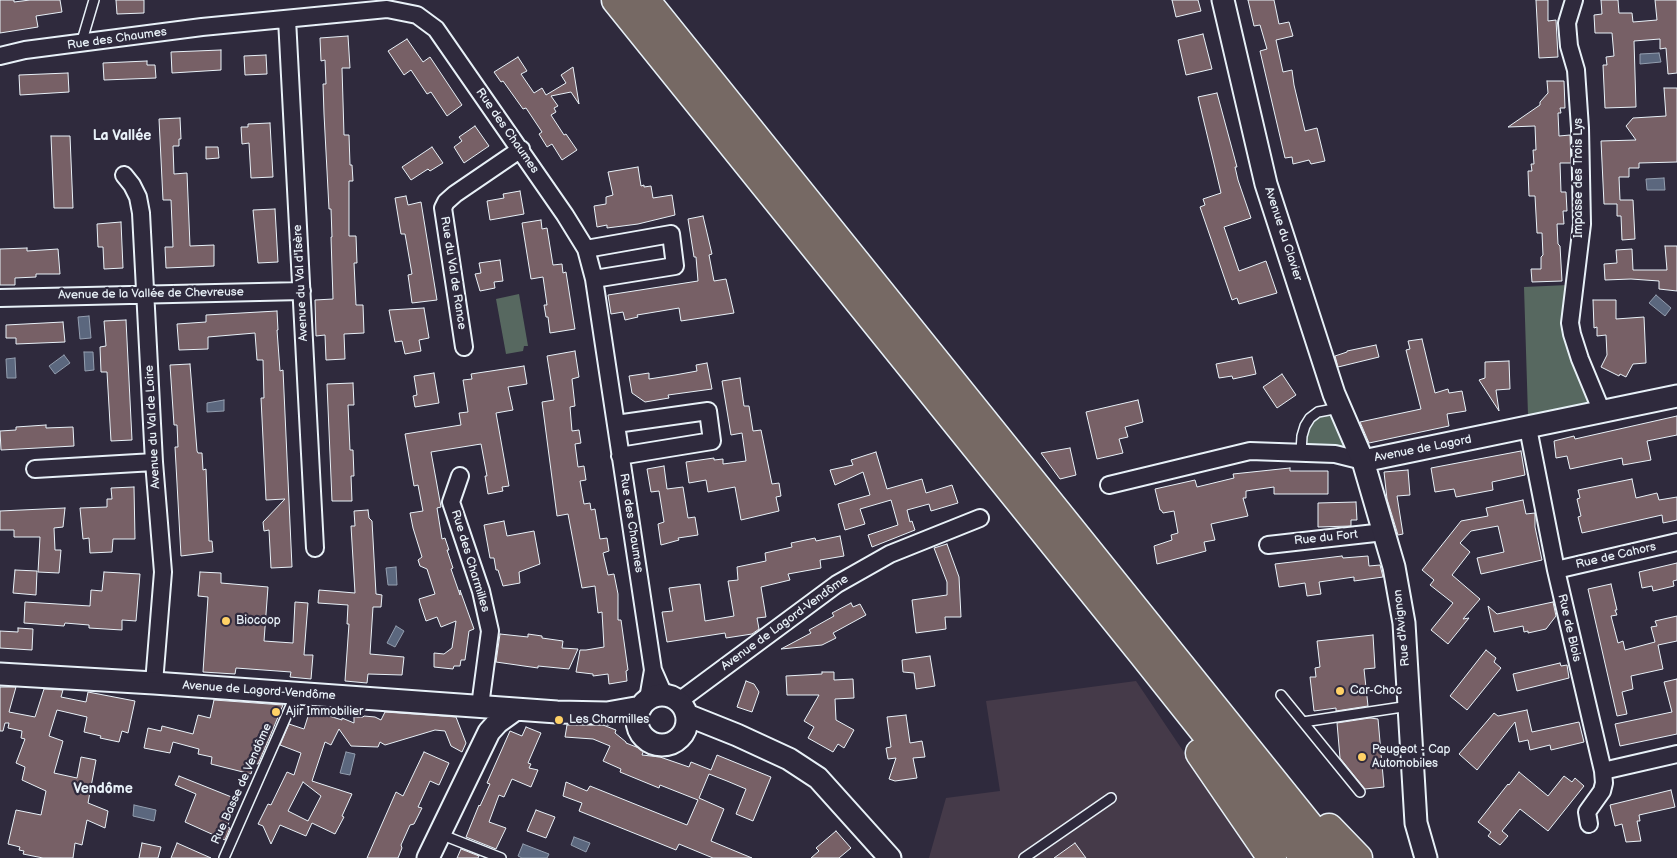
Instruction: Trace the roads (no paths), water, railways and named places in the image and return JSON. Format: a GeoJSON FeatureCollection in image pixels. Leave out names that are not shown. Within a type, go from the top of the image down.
{"type":"FeatureCollection","features":[{"type":"Feature","properties":{"kind":"highway"},"geometry":{"type":"LineString","coordinates":[[616,0],[1305,858]]}},
{"type":"Feature","properties":{"kind":"highway"},"geometry":{"type":"LineString","coordinates":[[645,0],[1335,858]]}},
{"type":"Feature","properties":{"kind":"highway"},"geometry":{"type":"LineString","coordinates":[[1143,654],[1188,736],[1272,858]]}},
{"type":"Feature","properties":{"kind":"highway"},"geometry":{"type":"LineString","coordinates":[[1262,766],[1301,795],[1335,835],[1358,858]]}},
{"type":"Feature","properties":{"kind":"street","name":"Avenue du Clavier"},"geometry":{"type":"LineString","coordinates":[[1223,0],[1266,184],[1339,408],[1363,461]]}},
{"type":"Feature","properties":{"kind":"street","name":"Impasse des Trois Lys"},"geometry":{"type":"LineString","coordinates":[[1574,0],[1567,23],[1569,46],[1576,70],[1580,128],[1582,224],[1570,324],[1580,359],[1602,412]]}},
{"type":"Feature","properties":{"kind":"street","name":"Rue des Chaumes"},"geometry":{"type":"LineString","coordinates":[[0,56],[25,50],[202,27],[387,9],[417,16],[436,28],[521,149],[586,249],[594,279],[653,670],[667,709]]}},
{"type":"Feature","properties":{"kind":"street","name":"Avenue du Val d'Isère"},"geometry":{"type":"LineString","coordinates":[[287,19],[315,548]]}},
{"type":"Feature","properties":{"kind":"street","name":"Rue du Val de Rance"},"geometry":{"type":"LineString","coordinates":[[464,347],[443,208],[454,194],[521,149]]}},
{"type":"Feature","properties":{"kind":"street","name":"Avenue du Val de Loire"},"geometry":{"type":"LineString","coordinates":[[124,175],[138,197],[141,213],[154,462],[163,572],[154,683]]}},
{"type":"Feature","properties":{"kind":"street"},"geometry":{"type":"LineString","coordinates":[[586,249],[671,234],[675,266],[594,279]]}},
{"type":"Feature","properties":{"kind":"street","name":"Avenue de la Vallée de Chevreuse"},"geometry":{"type":"LineString","coordinates":[[0,298],[302,291]]}},
{"type":"Feature","properties":{"kind":"street","name":"Avenue de Lagord"},"geometry":{"type":"LineString","coordinates":[[1109,485],[1250,451],[1335,454],[1363,461],[1677,396]]}},
{"type":"Feature","properties":{"kind":"street"},"geometry":{"type":"LineString","coordinates":[[616,424],[708,411],[712,441],[620,456]]}},
{"type":"Feature","properties":{"kind":"street","name":"Rue de Blois"},"geometry":{"type":"LineString","coordinates":[[1528,428],[1556,570],[1603,771],[1604,783],[1602,791],[1587,812],[1589,824]]}},
{"type":"Feature","properties":{"kind":"street","name":"Rue d'Avignon"},"geometry":{"type":"LineString","coordinates":[[1363,461],[1394,567],[1404,623],[1416,823],[1426,858]]}},
{"type":"Feature","properties":{"kind":"street"},"geometry":{"type":"LineString","coordinates":[[35,469],[154,462]]}},
{"type":"Feature","properties":{"kind":"street","name":"Rue des Charmilles"},"geometry":{"type":"LineString","coordinates":[[460,476],[451,502],[481,591],[490,631],[480,706]]}},
{"type":"Feature","properties":{"kind":"street","name":"Avenue de Lagord-Vendôme"},"geometry":{"type":"LineString","coordinates":[[0,674],[516,709],[607,713],[667,709],[837,584],[890,554],[980,518]]}},
{"type":"Feature","properties":{"kind":"street","name":"Rue du Fort"},"geometry":{"type":"LineString","coordinates":[[1268,545],[1384,532]]}},
{"type":"Feature","properties":{"kind":"street","name":"Rue de Cahors"},"geometry":{"type":"LineString","coordinates":[[1556,570],[1677,542]]}},
{"type":"Feature","properties":{"kind":"street"},"geometry":{"type":"LineString","coordinates":[[480,706],[481,749]]}},
{"type":"Feature","properties":{"kind":"street"},"geometry":{"type":"LineString","coordinates":[[428,858],[489,732],[498,722],[516,709]]}},
{"type":"Feature","properties":{"kind":"street"},"geometry":{"type":"LineString","coordinates":[[638,728],[639,710],[667,709],[728,732],[788,759],[818,778],[890,858]]}},
{"type":"Feature","properties":{"kind":"street","name":"Avenue de Lagord-Vendôme"},"geometry":{"type":"LineString","coordinates":[[607,713],[638,728],[645,739],[659,745],[667,745],[674,742],[667,709]]}},
{"type":"Feature","properties":{"kind":"street"},"geometry":{"type":"LineString","coordinates":[[1603,771],[1677,754]]}},
{"type":"Feature","properties":{"kind":"lane"},"geometry":{"type":"LineString","coordinates":[[82,44],[94,0]]}},
{"type":"Feature","properties":{"kind":"lane"},"geometry":{"type":"LineString","coordinates":[[1302,452],[1302,436],[1310,418],[1318,412],[1339,408]]}},
{"type":"Feature","properties":{"kind":"lane","name":"Rue Basse de Vendôme"},"geometry":{"type":"LineString","coordinates":[[224,858],[296,693]]}},
{"type":"Feature","properties":{"kind":"lane"},"geometry":{"type":"LineString","coordinates":[[1280,695],[1360,792]]}},
{"type":"Feature","properties":{"kind":"lane"},"geometry":{"type":"LineString","coordinates":[[1303,722],[1409,706]]}},
{"type":"Feature","properties":{"kind":"lane"},"geometry":{"type":"LineString","coordinates":[[1024,858],[1111,798]]}},
{"type":"Feature","properties":{"kind":"lane"},"geometry":{"type":"LineString","coordinates":[[440,834],[501,858]]}},
{"type":"Feature","properties":{"kind":"water"},"geometry":{"type":"Polygon","coordinates":[[[1659,53],[1661,62],[1640,64],[1640,54],[1659,53]]]}},
{"type":"Feature","properties":{"kind":"water"},"geometry":{"type":"Polygon","coordinates":[[[1664,178],[1665,190],[1647,190],[1646,179],[1664,178]]]}},
{"type":"Feature","properties":{"kind":"water"},"geometry":{"type":"Polygon","coordinates":[[[1656,295],[1671,308],[1665,316],[1649,303],[1656,295]]]}},
{"type":"Feature","properties":{"kind":"water"},"geometry":{"type":"Polygon","coordinates":[[[89,316],[91,338],[80,339],[78,317],[89,316]]]}},
{"type":"Feature","properties":{"kind":"water"},"geometry":{"type":"Polygon","coordinates":[[[84,352],[93,352],[94,370],[85,371],[84,352]]]}},
{"type":"Feature","properties":{"kind":"water"},"geometry":{"type":"Polygon","coordinates":[[[64,355],[70,363],[55,374],[49,366],[64,355]]]}},
{"type":"Feature","properties":{"kind":"water"},"geometry":{"type":"Polygon","coordinates":[[[15,358],[16,378],[7,378],[6,359],[15,358]]]}},
{"type":"Feature","properties":{"kind":"water"},"geometry":{"type":"Polygon","coordinates":[[[224,400],[224,411],[207,412],[207,403],[224,400]]]}},
{"type":"Feature","properties":{"kind":"water"},"geometry":{"type":"Polygon","coordinates":[[[396,567],[397,585],[388,585],[386,568],[396,567]]]}},
{"type":"Feature","properties":{"kind":"water"},"geometry":{"type":"Polygon","coordinates":[[[396,626],[404,631],[395,647],[387,643],[396,626]]]}},
{"type":"Feature","properties":{"kind":"water"},"geometry":{"type":"Polygon","coordinates":[[[346,752],[355,754],[350,775],[340,773],[346,752]]]}},
{"type":"Feature","properties":{"kind":"water"},"geometry":{"type":"Polygon","coordinates":[[[134,805],[156,810],[154,821],[133,816],[134,805]]]}},
{"type":"Feature","properties":{"kind":"water"},"geometry":{"type":"Polygon","coordinates":[[[574,837],[590,843],[586,852],[571,845],[574,837]]]}},
{"type":"Feature","properties":{"kind":"water"},"geometry":{"type":"Polygon","coordinates":[[[523,844],[549,854],[547,858],[522,858],[518,856],[523,844]]]}},
{"type":"Feature","properties":{"kind":"place","name":"Biocoop"},"geometry":{"type":"Point","coordinates":[226,621]}},
{"type":"Feature","properties":{"kind":"place","name":"Car-Choc"},"geometry":{"type":"Point","coordinates":[1340,691]}},
{"type":"Feature","properties":{"kind":"place","name":"Ajir Immobilier"},"geometry":{"type":"Point","coordinates":[276,712]}},
{"type":"Feature","properties":{"kind":"place","name":"Les Charmilles"},"geometry":{"type":"Point","coordinates":[559,720]}},
{"type":"Feature","properties":{"kind":"place","name":"Peugeot - Cap Automobiles"},"geometry":{"type":"Point","coordinates":[1362,757]}},
{"type":"Feature","properties":{"kind":"district","name":"La Vallée"},"geometry":{"type":"Point","coordinates":[122,136]}},
{"type":"Feature","properties":{"kind":"district","name":"Vendôme"},"geometry":{"type":"Point","coordinates":[103,789]}}]}
